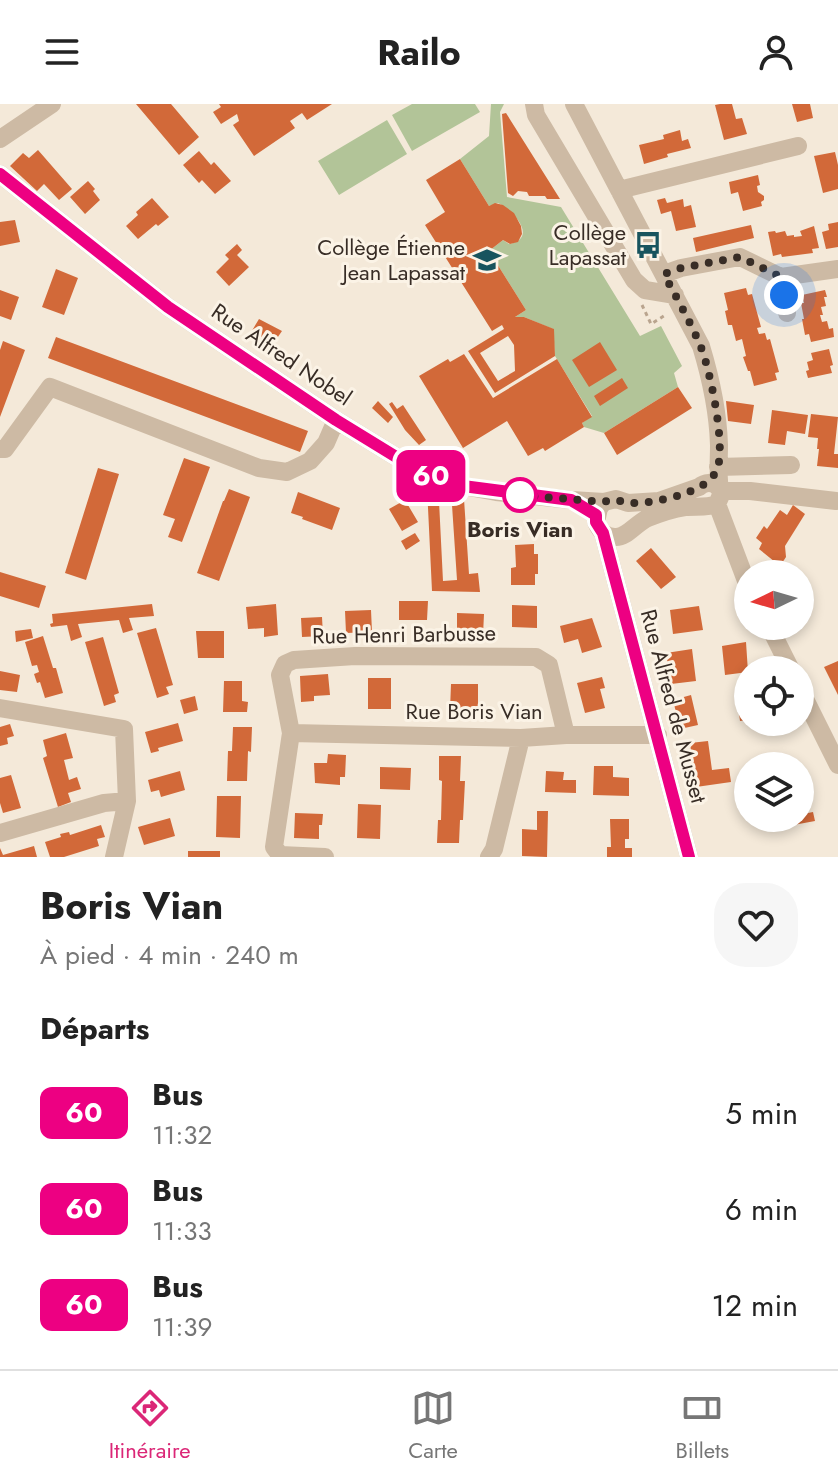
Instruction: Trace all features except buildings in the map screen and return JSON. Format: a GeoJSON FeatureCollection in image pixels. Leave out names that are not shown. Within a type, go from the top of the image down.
{"type":"FeatureCollection","features":[{"type":"Feature","properties":{"kind":"street"},"geometry":{"type":"LineString","coordinates":[[0,139],[52,104]]}},
{"type":"Feature","properties":{"kind":"street"},"geometry":{"type":"LineString","coordinates":[[534,104],[536,115],[638,284],[645,290],[677,300]]}},
{"type":"Feature","properties":{"kind":"street"},"geometry":{"type":"LineString","coordinates":[[574,104],[701,346],[710,376],[719,446],[712,489],[738,560]]}},
{"type":"Feature","properties":{"kind":"street"},"geometry":{"type":"LineString","coordinates":[[619,190],[798,146]]}},
{"type":"Feature","properties":{"kind":"street","name":"Rue Alfred Nobel"},"geometry":{"type":"LineString","coordinates":[[0,174],[168,307],[336,420],[434,478],[463,486],[571,500],[659,501],[712,489]]}},
{"type":"Feature","properties":{"kind":"street"},"geometry":{"type":"LineString","coordinates":[[664,274],[740,257],[781,277],[838,269]]}},
{"type":"Feature","properties":{"kind":"street"},"geometry":{"type":"LineString","coordinates":[[781,277],[787,313]]}},
{"type":"Feature","properties":{"kind":"street"},"geometry":{"type":"LineString","coordinates":[[0,449],[5,449],[50,387],[259,468],[287,472],[310,461],[326,443],[336,420]]}},
{"type":"Feature","properties":{"kind":"street"},"geometry":{"type":"LineString","coordinates":[[619,532],[634,514],[611,500],[596,522],[619,532],[712,489],[791,465]]}},
{"type":"Feature","properties":{"kind":"street"},"geometry":{"type":"LineString","coordinates":[[712,489],[836,501]]}},
{"type":"Feature","properties":{"kind":"street","name":"Rue Alfred de Musset"},"geometry":{"type":"LineString","coordinates":[[619,532],[612,568],[689,857]]}},
{"type":"Feature","properties":{"kind":"street","name":"Rue Henri Barbusse"},"geometry":{"type":"LineString","coordinates":[[325,857],[280,855],[274,847],[291,733],[280,675],[285,664],[294,660],[355,656],[536,657],[549,665],[566,735]]}},
{"type":"Feature","properties":{"kind":"street"},"geometry":{"type":"LineString","coordinates":[[0,708],[124,729],[127,801],[114,857]]}},
{"type":"Feature","properties":{"kind":"street"},"geometry":{"type":"LineString","coordinates":[[814,717],[838,765]]}},
{"type":"Feature","properties":{"kind":"street","name":"Rue Boris Vian"},"geometry":{"type":"LineString","coordinates":[[291,733],[521,738],[658,735]]}},
{"type":"Feature","properties":{"kind":"street"},"geometry":{"type":"LineString","coordinates":[[489,857],[494,849],[521,738]]}},
{"type":"Feature","properties":{"kind":"street"},"geometry":{"type":"LineString","coordinates":[[0,833],[104,803],[127,801]]}},
{"type":"Feature","properties":{"kind":"path"},"geometry":{"type":"LineString","coordinates":[[645,290],[641,303],[653,331]]}},
{"type":"Feature","properties":{"kind":"path"},"geometry":{"type":"LineString","coordinates":[[651,324],[677,300]]}},
{"type":"Feature","properties":{"kind":"green space"},"geometry":{"type":"Polygon","coordinates":[[[412,104],[475,104],[480,112],[412,151],[392,115],[412,104]]]}},
{"type":"Feature","properties":{"kind":"green space"},"geometry":{"type":"Polygon","coordinates":[[[491,104],[504,104],[500,112],[507,197],[561,207],[640,336],[661,326],[682,366],[674,373],[678,387],[604,433],[584,427],[582,423],[592,416],[555,356],[553,329],[524,317],[515,317],[526,310],[489,251],[503,240],[509,244],[518,241],[523,230],[516,217],[504,207],[498,203],[489,206],[460,159],[489,136],[491,104]]]}},
{"type":"Feature","properties":{"kind":"green space"},"geometry":{"type":"Polygon","coordinates":[[[387,120],[407,154],[339,195],[318,161],[387,120]]]}},
{"type":"Feature","properties":{"kind":"bus line","name":"60"},"geometry":{"type":"LineString","coordinates":[[0,174],[168,307],[336,420],[411,466],[434,478],[463,486],[571,500],[596,515],[689,857]]}},
{"type":"Feature","properties":{"kind":"place","name":"Collège Lapassat"},"geometry":{"type":"Point","coordinates":[648,245]}},
{"type":"Feature","properties":{"kind":"place","name":"Collège Étienne Jean Lapassat"},"geometry":{"type":"Point","coordinates":[487,260]}},
{"type":"Feature","properties":{"kind":"place","name":"Boris Vian"},"geometry":{"type":"Point","coordinates":[520,495]}},
{"type":"Feature","properties":{"kind":"route"},"geometry":{"type":"LineString","coordinates":[[520,495],[640,503],[659,501],[709,483],[718,467],[719,446],[710,376],[701,346],[664,274],[740,257],[781,277],[784,295]]}}]}
